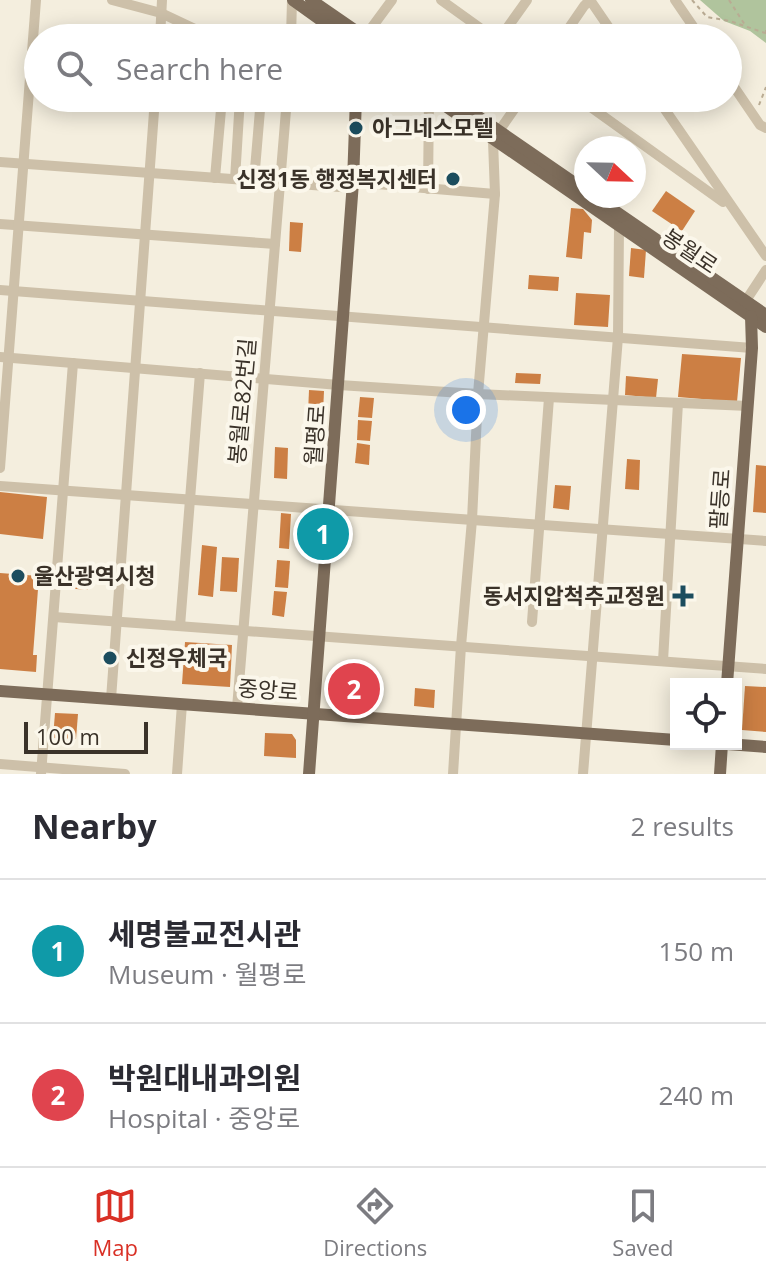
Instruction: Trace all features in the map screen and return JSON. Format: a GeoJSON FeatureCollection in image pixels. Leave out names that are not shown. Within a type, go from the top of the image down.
{"type":"FeatureCollection","features":[{"type":"Feature","properties":{"kind":"main road"},"geometry":{"type":"LineString","coordinates":[[292,0],[326,24]]}},
{"type":"Feature","properties":{"kind":"main road"},"geometry":{"type":"LineString","coordinates":[[311,0],[345,24]]}},
{"type":"Feature","properties":{"kind":"main road","name":"월평로"},"geometry":{"type":"LineString","coordinates":[[309,774],[344,317],[356,112]]}},
{"type":"Feature","properties":{"kind":"main road","name":"봉월로"},"geometry":{"type":"LineString","coordinates":[[455,112],[520,152],[619,227],[746,309],[766,327]]}},
{"type":"Feature","properties":{"kind":"main road"},"geometry":{"type":"LineString","coordinates":[[468,112],[496,136]]}},
{"type":"Feature","properties":{"kind":"main road"},"geometry":{"type":"LineString","coordinates":[[520,152],[574,184]]}},
{"type":"Feature","properties":{"kind":"main road"},"geometry":{"type":"LineString","coordinates":[[609,208],[746,309],[766,315]]}},
{"type":"Feature","properties":{"kind":"main road","name":"팔등로"},"geometry":{"type":"LineString","coordinates":[[727,678],[752,348],[746,309]]}},
{"type":"Feature","properties":{"kind":"main road","name":"중앙로"},"geometry":{"type":"LineString","coordinates":[[0,691],[670,740]]}},
{"type":"Feature","properties":{"kind":"main road"},"geometry":{"type":"LineString","coordinates":[[742,745],[766,747]]}},
{"type":"Feature","properties":{"kind":"main road"},"geometry":{"type":"LineString","coordinates":[[720,774],[723,750]]}},
{"type":"Feature","properties":{"kind":"street"},"geometry":{"type":"LineString","coordinates":[[34,24],[36,0]]}},
{"type":"Feature","properties":{"kind":"street"},"geometry":{"type":"LineString","coordinates":[[112,0],[161,13],[184,24]]}},
{"type":"Feature","properties":{"kind":"street"},"geometry":{"type":"LineString","coordinates":[[161,24],[162,0]]}},
{"type":"Feature","properties":{"kind":"street"},"geometry":{"type":"LineString","coordinates":[[291,24],[292,0]]}},
{"type":"Feature","properties":{"kind":"street"},"geometry":{"type":"LineString","coordinates":[[375,24],[392,0]]}},
{"type":"Feature","properties":{"kind":"street"},"geometry":{"type":"LineString","coordinates":[[441,0],[476,24]]}},
{"type":"Feature","properties":{"kind":"street"},"geometry":{"type":"LineString","coordinates":[[455,10],[462,0]]}},
{"type":"Feature","properties":{"kind":"street"},"geometry":{"type":"LineString","coordinates":[[508,24],[527,0]]}},
{"type":"Feature","properties":{"kind":"street"},"geometry":{"type":"LineString","coordinates":[[572,24],[590,0],[606,24]]}},
{"type":"Feature","properties":{"kind":"street"},"geometry":{"type":"LineString","coordinates":[[675,0],[691,24]]}},
{"type":"Feature","properties":{"kind":"street"},"geometry":{"type":"LineString","coordinates":[[742,97],[762,125]]}},
{"type":"Feature","properties":{"kind":"street"},"geometry":{"type":"LineString","coordinates":[[0,468],[4,357],[14,291],[28,112]]}},
{"type":"Feature","properties":{"kind":"street"},"geometry":{"type":"LineString","coordinates":[[111,699],[154,112]]}},
{"type":"Feature","properties":{"kind":"street"},"geometry":{"type":"LineString","coordinates":[[215,178],[221,112]]}},
{"type":"Feature","properties":{"kind":"street"},"geometry":{"type":"LineString","coordinates":[[235,179],[239,112]]}},
{"type":"Feature","properties":{"kind":"street"},"geometry":{"type":"LineString","coordinates":[[254,181],[260,112]]}},
{"type":"Feature","properties":{"kind":"street","name":"봉월로82번길"},"geometry":{"type":"LineString","coordinates":[[237,708],[286,112]]}},
{"type":"Feature","properties":{"kind":"street"},"geometry":{"type":"LineString","coordinates":[[428,189],[431,112]]}},
{"type":"Feature","properties":{"kind":"street"},"geometry":{"type":"LineString","coordinates":[[453,774],[478,394],[495,194],[496,136],[512,112]]}},
{"type":"Feature","properties":{"kind":"street"},"geometry":{"type":"LineString","coordinates":[[598,112],[732,208]]}},
{"type":"Feature","properties":{"kind":"street"},"geometry":{"type":"LineString","coordinates":[[667,112],[766,256]]}},
{"type":"Feature","properties":{"kind":"street"},"geometry":{"type":"LineString","coordinates":[[0,162],[280,183],[495,194]]}},
{"type":"Feature","properties":{"kind":"street"},"geometry":{"type":"LineString","coordinates":[[0,224],[275,244]]}},
{"type":"Feature","properties":{"kind":"street"},"geometry":{"type":"LineString","coordinates":[[583,774],[618,337],[619,227]]}},
{"type":"Feature","properties":{"kind":"street"},"geometry":{"type":"LineString","coordinates":[[746,309],[766,270]]}},
{"type":"Feature","properties":{"kind":"street"},"geometry":{"type":"LineString","coordinates":[[0,290],[752,348]]}},
{"type":"Feature","properties":{"kind":"street"},"geometry":{"type":"LineString","coordinates":[[4,357],[339,385],[748,406]]}},
{"type":"Feature","properties":{"kind":"street"},"geometry":{"type":"LineString","coordinates":[[42,771],[73,363]]}},
{"type":"Feature","properties":{"kind":"street"},"geometry":{"type":"LineString","coordinates":[[180,626],[200,373]]}},
{"type":"Feature","properties":{"kind":"street"},"geometry":{"type":"LineString","coordinates":[[532,622],[549,398]]}},
{"type":"Feature","properties":{"kind":"street"},"geometry":{"type":"LineString","coordinates":[[663,661],[678,403]]}},
{"type":"Feature","properties":{"kind":"street"},"geometry":{"type":"LineString","coordinates":[[0,486],[766,541]]}},
{"type":"Feature","properties":{"kind":"street"},"geometry":{"type":"LineString","coordinates":[[54,617],[766,669]]}},
{"type":"Feature","properties":{"kind":"street"},"geometry":{"type":"LineString","coordinates":[[177,774],[182,704]]}},
{"type":"Feature","properties":{"kind":"street"},"geometry":{"type":"LineString","coordinates":[[0,764],[42,771],[125,774]]}},
{"type":"Feature","properties":{"kind":"path"},"geometry":{"type":"LineString","coordinates":[[692,0],[707,17],[737,24]]}},
{"type":"Feature","properties":{"kind":"path"},"geometry":{"type":"LineString","coordinates":[[729,0],[745,26]]}},
{"type":"Feature","properties":{"kind":"path"},"geometry":{"type":"LineString","coordinates":[[742,25],[766,32]]}},
{"type":"Feature","properties":{"kind":"path"},"geometry":{"type":"LineString","coordinates":[[762,125],[758,107],[766,87]]}},
{"type":"Feature","properties":{"kind":"green space"},"geometry":{"type":"Polygon","coordinates":[[[700,0],[766,0],[766,43],[742,28],[742,24],[724,21],[700,0]]]}},
{"type":"Feature","properties":{"kind":"building"},"geometry":{"type":"Polygon","coordinates":[[[666,191],[695,211],[682,231],[652,211],[666,191]]]}},
{"type":"Feature","properties":{"kind":"building"},"geometry":{"type":"Polygon","coordinates":[[[571,208],[583,209],[592,220],[591,233],[584,232],[582,259],[566,257],[571,208]]]}},
{"type":"Feature","properties":{"kind":"building"},"geometry":{"type":"Polygon","coordinates":[[[290,222],[303,223],[301,252],[289,251],[290,222]]]}},
{"type":"Feature","properties":{"kind":"building"},"geometry":{"type":"Polygon","coordinates":[[[631,248],[646,250],[644,278],[629,276],[631,248]]]}},
{"type":"Feature","properties":{"kind":"building"},"geometry":{"type":"Polygon","coordinates":[[[529,275],[559,277],[558,291],[528,289],[529,275]]]}},
{"type":"Feature","properties":{"kind":"building"},"geometry":{"type":"Polygon","coordinates":[[[576,293],[610,295],[608,327],[574,325],[576,293]]]}},
{"type":"Feature","properties":{"kind":"building"},"geometry":{"type":"Polygon","coordinates":[[[682,354],[741,358],[737,402],[678,397],[682,354]]]}},
{"type":"Feature","properties":{"kind":"building"},"geometry":{"type":"Polygon","coordinates":[[[516,373],[541,374],[540,384],[515,383],[516,373]]]}},
{"type":"Feature","properties":{"kind":"building"},"geometry":{"type":"Polygon","coordinates":[[[626,376],[658,379],[656,398],[625,395],[626,376]]]}},
{"type":"Feature","properties":{"kind":"building"},"geometry":{"type":"Polygon","coordinates":[[[309,390],[324,391],[323,413],[308,413],[309,390]]]}},
{"type":"Feature","properties":{"kind":"building"},"geometry":{"type":"Polygon","coordinates":[[[360,397],[374,398],[372,418],[358,417],[360,397]]]}},
{"type":"Feature","properties":{"kind":"building"},"geometry":{"type":"Polygon","coordinates":[[[358,420],[372,421],[370,441],[357,440],[358,420]]]}},
{"type":"Feature","properties":{"kind":"building"},"geometry":{"type":"Polygon","coordinates":[[[357,443],[370,445],[369,465],[355,463],[357,443]]]}},
{"type":"Feature","properties":{"kind":"building"},"geometry":{"type":"Polygon","coordinates":[[[275,447],[288,448],[287,479],[274,478],[275,447]]]}},
{"type":"Feature","properties":{"kind":"building"},"geometry":{"type":"Polygon","coordinates":[[[627,459],[640,460],[639,490],[625,489],[627,459]]]}},
{"type":"Feature","properties":{"kind":"building"},"geometry":{"type":"Polygon","coordinates":[[[756,465],[766,466],[766,513],[753,512],[756,465]]]}},
{"type":"Feature","properties":{"kind":"building"},"geometry":{"type":"Polygon","coordinates":[[[555,485],[571,486],[569,510],[553,508],[555,485]]]}},
{"type":"Feature","properties":{"kind":"building"},"geometry":{"type":"Polygon","coordinates":[[[0,492],[47,497],[43,539],[0,534],[0,492]]]}},
{"type":"Feature","properties":{"kind":"building"},"geometry":{"type":"Polygon","coordinates":[[[281,513],[291,514],[289,549],[279,548],[281,513]]]}},
{"type":"Feature","properties":{"kind":"building"},"geometry":{"type":"Polygon","coordinates":[[[202,545],[217,547],[213,597],[198,595],[202,545]]]}},
{"type":"Feature","properties":{"kind":"building"},"geometry":{"type":"Polygon","coordinates":[[[222,557],[239,558],[237,592],[220,591],[222,557]]]}},
{"type":"Feature","properties":{"kind":"building"},"geometry":{"type":"Polygon","coordinates":[[[277,560],[290,561],[288,588],[275,587],[277,560]]]}},
{"type":"Feature","properties":{"kind":"building"},"geometry":{"type":"Polygon","coordinates":[[[66,571],[89,573],[88,590],[65,588],[66,571]]]}},
{"type":"Feature","properties":{"kind":"building"},"geometry":{"type":"Polygon","coordinates":[[[0,573],[39,576],[33,655],[37,655],[36,672],[0,669],[0,573]]]}},
{"type":"Feature","properties":{"kind":"building"},"geometry":{"type":"Polygon","coordinates":[[[274,591],[287,592],[284,617],[272,615],[274,591]]]}},
{"type":"Feature","properties":{"kind":"building"},"geometry":{"type":"Polygon","coordinates":[[[185,642],[232,645],[230,687],[182,684],[185,642]]]}},
{"type":"Feature","properties":{"kind":"building"},"geometry":{"type":"Polygon","coordinates":[[[745,686],[766,687],[766,732],[742,730],[745,686]]]}},
{"type":"Feature","properties":{"kind":"building"},"geometry":{"type":"Polygon","coordinates":[[[415,688],[435,690],[434,708],[414,706],[415,688]]]}},
{"type":"Feature","properties":{"kind":"building"},"geometry":{"type":"Polygon","coordinates":[[[55,713],[78,714],[76,739],[53,738],[55,713]]]}},
{"type":"Feature","properties":{"kind":"building"},"geometry":{"type":"Polygon","coordinates":[[[265,733],[292,734],[296,740],[296,758],[264,756],[265,733]]]}},
{"type":"Feature","properties":{"kind":"place","name":"아그네스모텔"},"geometry":{"type":"Point","coordinates":[356,128]}},
{"type":"Feature","properties":{"kind":"place","name":"신정1동 행정복지센터"},"geometry":{"type":"Point","coordinates":[453,179]}},
{"type":"Feature","properties":{"kind":"place","name":"세명불교전시관"},"geometry":{"type":"Point","coordinates":[323,534]}},
{"type":"Feature","properties":{"kind":"place","name":"울산광역시청"},"geometry":{"type":"Point","coordinates":[18,576]}},
{"type":"Feature","properties":{"kind":"place","name":"동서지압척추교정원"},"geometry":{"type":"Point","coordinates":[683,596]}},
{"type":"Feature","properties":{"kind":"place","name":"신정우체국"},"geometry":{"type":"Point","coordinates":[110,658]}},
{"type":"Feature","properties":{"kind":"place","name":"박원대내과의원"},"geometry":{"type":"Point","coordinates":[354,689]}}]}
